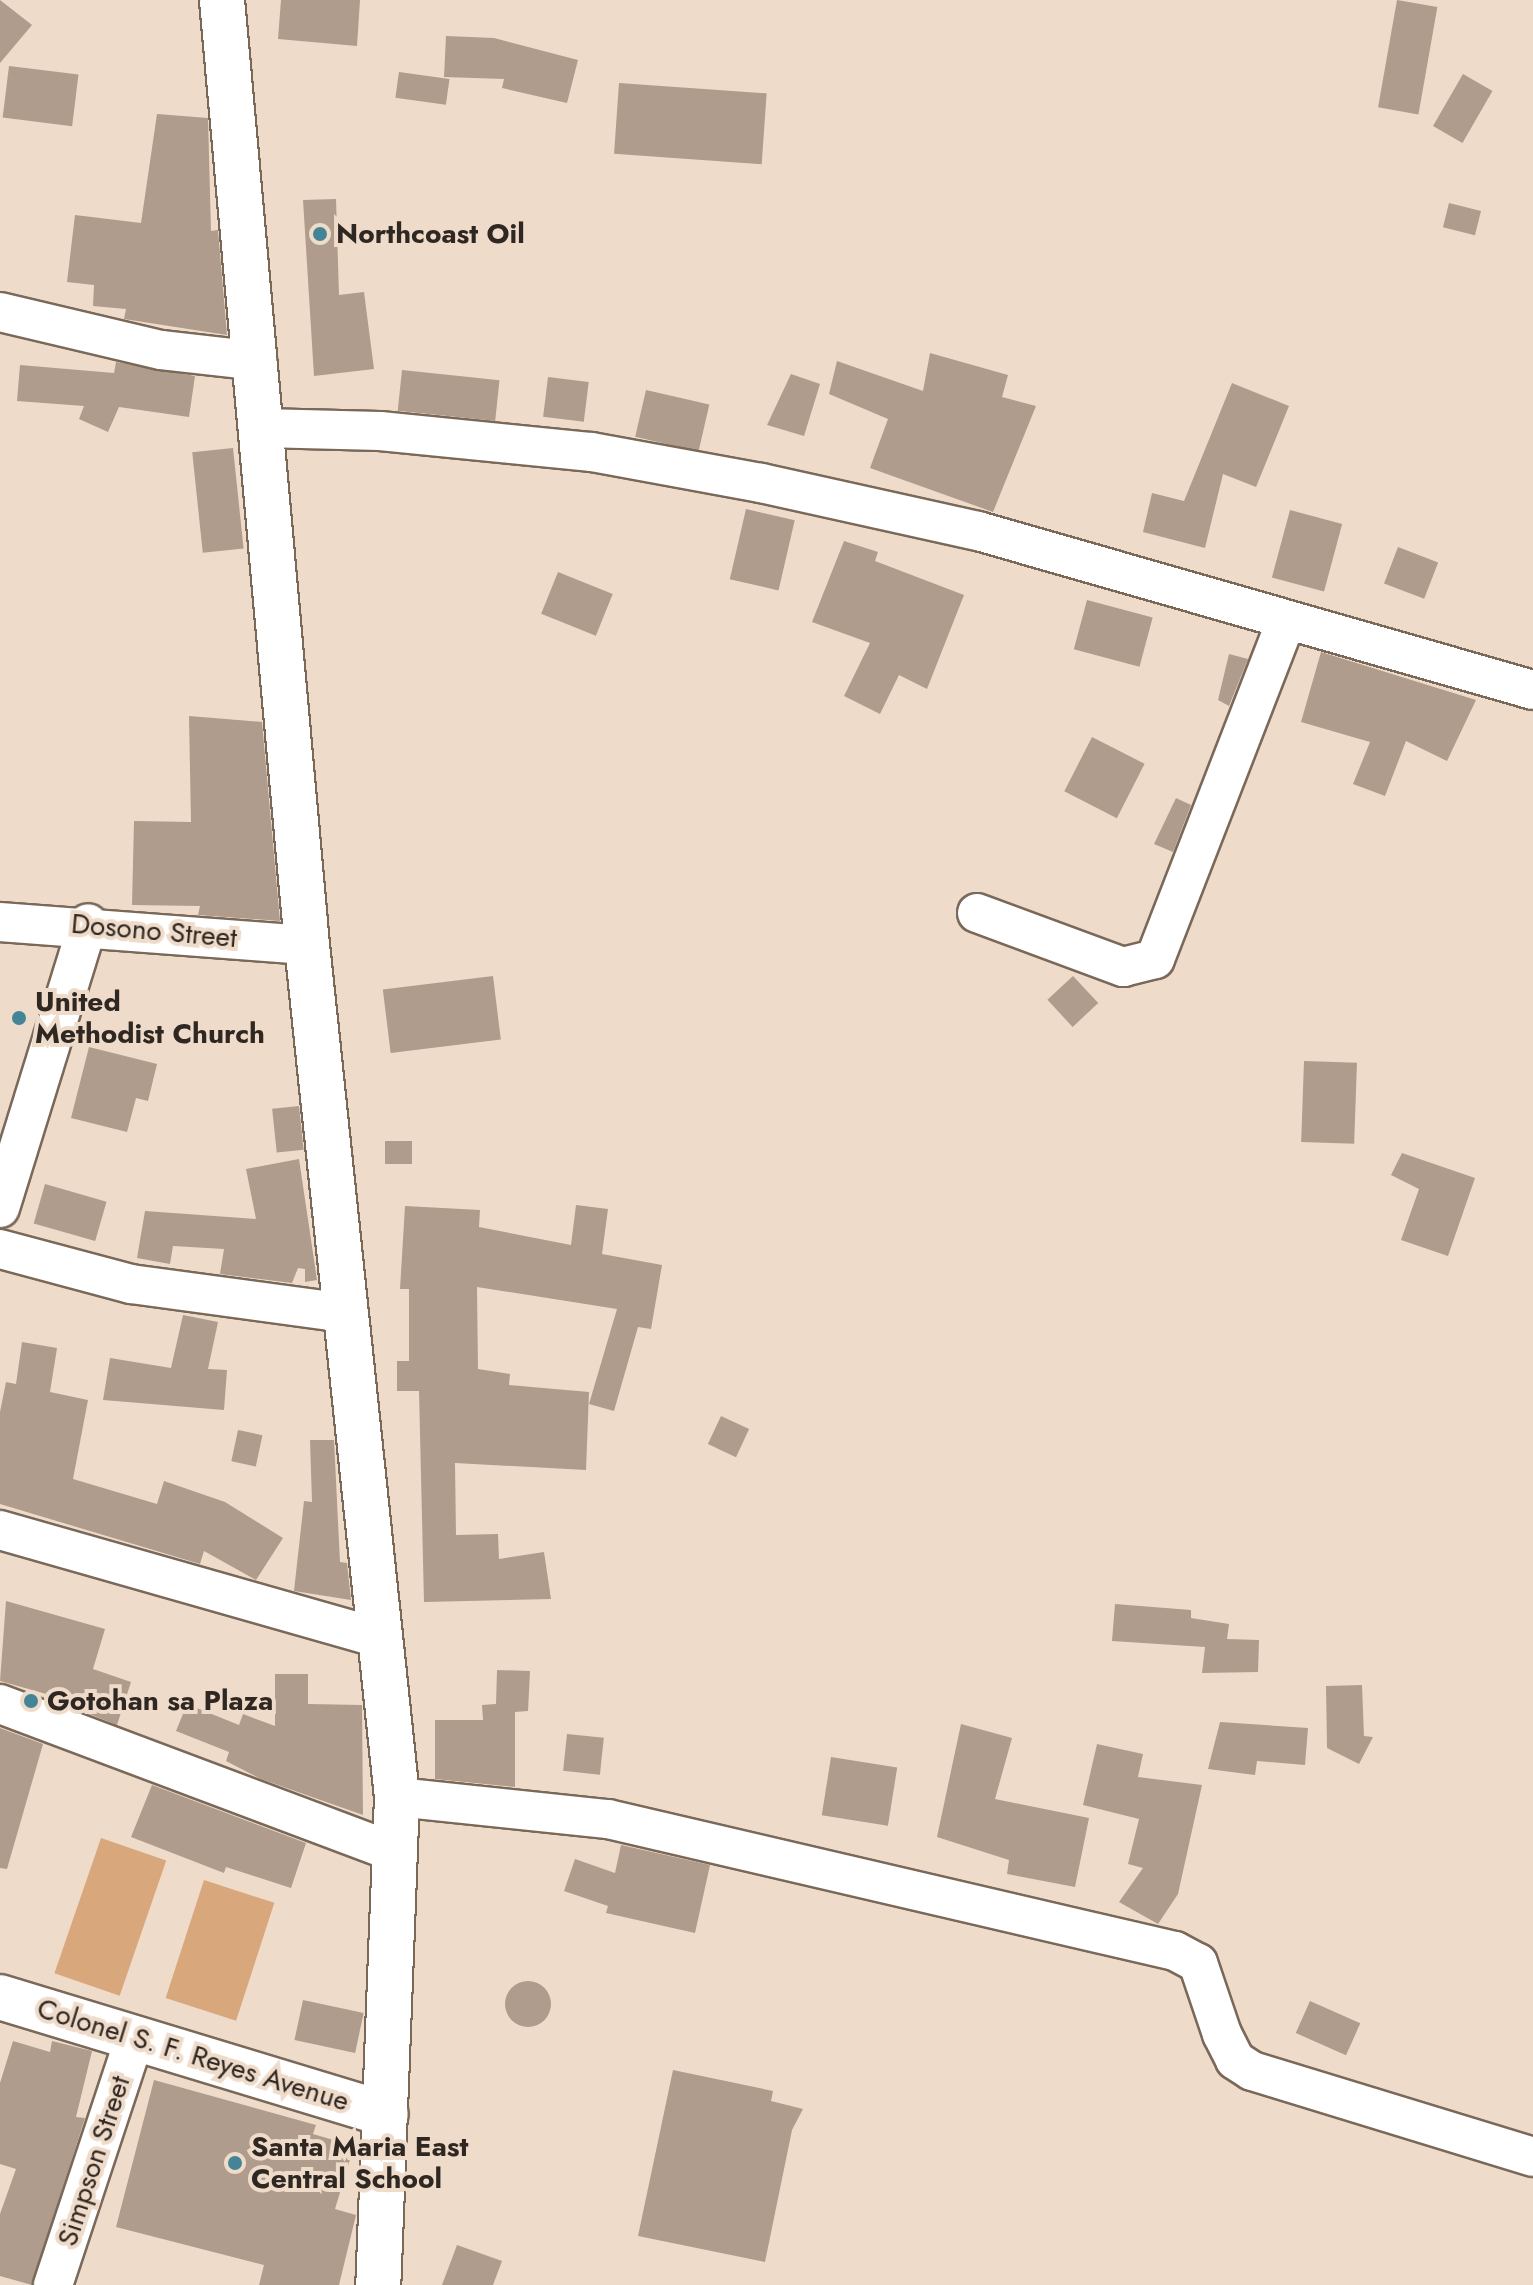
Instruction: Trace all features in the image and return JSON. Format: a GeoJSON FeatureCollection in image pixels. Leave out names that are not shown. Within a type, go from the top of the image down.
{"type":"FeatureCollection","features":[{"type":"Feature","properties":{"kind":"main road"},"geometry":{"type":"LineString","coordinates":[[222,0],[257,361],[307,945],[397,1797],[378,2285]]}},
{"type":"Feature","properties":{"kind":"main road","name":"Colonel S. F. Reyes Avenue"},"geometry":{"type":"LineString","coordinates":[[0,1997],[386,2114]]}},
{"type":"Feature","properties":{"kind":"street"},"geometry":{"type":"LineString","coordinates":[[0,312],[161,350],[257,361]]}},
{"type":"Feature","properties":{"kind":"street"},"geometry":{"type":"LineString","coordinates":[[262,428],[380,431],[592,452],[761,483],[978,531],[1533,690]]}},
{"type":"Feature","properties":{"kind":"street"},"geometry":{"type":"LineString","coordinates":[[977,913],[1123,967],[1155,959],[1286,621]]}},
{"type":"Feature","properties":{"kind":"street","name":"Dosono Street"},"geometry":{"type":"LineString","coordinates":[[0,922],[88,923],[307,945]]}},
{"type":"Feature","properties":{"kind":"street"},"geometry":{"type":"LineString","coordinates":[[0,1208],[88,923]]}},
{"type":"Feature","properties":{"kind":"street"},"geometry":{"type":"LineString","coordinates":[[0,1249],[131,1284],[346,1313]]}},
{"type":"Feature","properties":{"kind":"street"},"geometry":{"type":"LineString","coordinates":[[0,1530],[379,1638]]}},
{"type":"Feature","properties":{"kind":"street"},"geometry":{"type":"LineString","coordinates":[[0,1704],[396,1853]]}},
{"type":"Feature","properties":{"kind":"street"},"geometry":{"type":"LineString","coordinates":[[397,1797],[608,1819],[1175,1951],[1198,1963],[1222,2034],[1235,2060],[1252,2071],[1533,2157]]}},
{"type":"Feature","properties":{"kind":"street","name":"Simpson Street"},"geometry":{"type":"LineString","coordinates":[[53,2285],[135,2037]]}},
{"type":"Feature","properties":{"kind":"shaded area"},"geometry":{"type":"Polygon","coordinates":[[[101,1838],[166,1860],[120,1996],[54,1973],[101,1838]]]}},
{"type":"Feature","properties":{"kind":"shaded area"},"geometry":{"type":"Polygon","coordinates":[[[204,1880],[274,1903],[236,2021],[166,1998],[204,1880]]]}},
{"type":"Feature","properties":{"kind":"building"},"geometry":{"type":"Polygon","coordinates":[[[0,0],[32,25],[0,63],[0,0]]]}},
{"type":"Feature","properties":{"kind":"building"},"geometry":{"type":"Polygon","coordinates":[[[281,0],[360,0],[357,46],[278,39],[281,0]]]}},
{"type":"Feature","properties":{"kind":"building"},"geometry":{"type":"Polygon","coordinates":[[[1397,0],[1437,7],[1418,114],[1378,107],[1397,0]]]}},
{"type":"Feature","properties":{"kind":"building"},"geometry":{"type":"Polygon","coordinates":[[[446,36],[494,38],[578,60],[567,103],[502,88],[504,79],[444,77],[446,36]]]}},
{"type":"Feature","properties":{"kind":"building"},"geometry":{"type":"Polygon","coordinates":[[[9,66],[78,75],[72,126],[3,118],[9,66]]]}},
{"type":"Feature","properties":{"kind":"building"},"geometry":{"type":"Polygon","coordinates":[[[399,72],[450,79],[446,105],[395,98],[399,72]]]}},
{"type":"Feature","properties":{"kind":"building"},"geometry":{"type":"Polygon","coordinates":[[[1463,74],[1492,91],[1462,143],[1433,126],[1463,74]]]}},
{"type":"Feature","properties":{"kind":"building"},"geometry":{"type":"Polygon","coordinates":[[[619,83],[767,93],[762,164],[614,154],[619,83]]]}},
{"type":"Feature","properties":{"kind":"building"},"geometry":{"type":"Polygon","coordinates":[[[157,114],[208,118],[211,231],[218,230],[227,335],[124,319],[126,309],[93,306],[94,285],[67,282],[75,215],[141,223],[157,114]]]}},
{"type":"Feature","properties":{"kind":"building"},"geometry":{"type":"Polygon","coordinates":[[[336,199],[339,295],[364,292],[374,369],[314,376],[303,200],[336,199]]]}},
{"type":"Feature","properties":{"kind":"building"},"geometry":{"type":"Polygon","coordinates":[[[1449,203],[1481,211],[1475,235],[1443,227],[1449,203]]]}},
{"type":"Feature","properties":{"kind":"building"},"geometry":{"type":"Polygon","coordinates":[[[930,353],[1008,375],[1002,397],[1036,406],[993,512],[870,468],[888,419],[829,394],[837,361],[923,391],[930,353]]]}},
{"type":"Feature","properties":{"kind":"building"},"geometry":{"type":"Polygon","coordinates":[[[116,362],[195,376],[189,417],[119,407],[108,432],[79,419],[84,406],[17,401],[20,365],[114,373],[116,362]]]}},
{"type":"Feature","properties":{"kind":"building"},"geometry":{"type":"Polygon","coordinates":[[[402,370],[499,380],[495,421],[398,411],[402,370]]]}},
{"type":"Feature","properties":{"kind":"building"},"geometry":{"type":"Polygon","coordinates":[[[791,374],[820,384],[804,436],[767,425],[791,374]]]}},
{"type":"Feature","properties":{"kind":"building"},"geometry":{"type":"Polygon","coordinates":[[[548,377],[589,382],[584,422],[543,417],[548,377]]]}},
{"type":"Feature","properties":{"kind":"building"},"geometry":{"type":"Polygon","coordinates":[[[1232,383],[1289,406],[1256,487],[1223,474],[1205,548],[1143,532],[1152,493],[1184,501],[1232,383]]]}},
{"type":"Feature","properties":{"kind":"building"},"geometry":{"type":"Polygon","coordinates":[[[646,390],[709,405],[699,451],[635,437],[646,390]]]}},
{"type":"Feature","properties":{"kind":"building"},"geometry":{"type":"Polygon","coordinates":[[[233,448],[244,548],[203,553],[192,452],[233,448]]]}},
{"type":"Feature","properties":{"kind":"building"},"geometry":{"type":"Polygon","coordinates":[[[746,509],[795,520],[779,590],[730,579],[746,509]]]}},
{"type":"Feature","properties":{"kind":"building"},"geometry":{"type":"Polygon","coordinates":[[[1290,510],[1342,524],[1324,592],[1272,578],[1290,510]]]}},
{"type":"Feature","properties":{"kind":"building"},"geometry":{"type":"Polygon","coordinates":[[[844,541],[878,552],[875,561],[964,595],[927,689],[899,675],[880,714],[844,696],[870,643],[812,622],[844,541]]]}},
{"type":"Feature","properties":{"kind":"building"},"geometry":{"type":"Polygon","coordinates":[[[1398,547],[1438,562],[1424,599],[1384,583],[1398,547]]]}},
{"type":"Feature","properties":{"kind":"building"},"geometry":{"type":"Polygon","coordinates":[[[558,572],[613,594],[596,636],[541,614],[558,572]]]}},
{"type":"Feature","properties":{"kind":"building"},"geometry":{"type":"Polygon","coordinates":[[[1087,600],[1153,618],[1139,667],[1074,649],[1087,600]]]}},
{"type":"Feature","properties":{"kind":"building"},"geometry":{"type":"Polygon","coordinates":[[[1321,652],[1476,700],[1447,761],[1406,741],[1385,796],[1353,784],[1370,742],[1301,722],[1321,652]]]}},
{"type":"Feature","properties":{"kind":"building"},"geometry":{"type":"Polygon","coordinates":[[[1229,654],[1248,659],[1229,706],[1218,700],[1229,654]]]}},
{"type":"Feature","properties":{"kind":"building"},"geometry":{"type":"Polygon","coordinates":[[[189,716],[262,722],[280,921],[198,915],[200,906],[132,905],[134,821],[191,822],[189,716]]]}},
{"type":"Feature","properties":{"kind":"building"},"geometry":{"type":"Polygon","coordinates":[[[1092,737],[1145,764],[1117,818],[1064,791],[1092,737]]]}},
{"type":"Feature","properties":{"kind":"building"},"geometry":{"type":"Polygon","coordinates":[[[1176,798],[1191,805],[1173,852],[1154,844],[1176,798]]]}},
{"type":"Feature","properties":{"kind":"building"},"geometry":{"type":"Polygon","coordinates":[[[493,976],[501,1040],[391,1053],[383,990],[493,976]]]}},
{"type":"Feature","properties":{"kind":"building"},"geometry":{"type":"Polygon","coordinates":[[[1073,976],[1098,1003],[1073,1027],[1047,1000],[1073,976]]]}},
{"type":"Feature","properties":{"kind":"building"},"geometry":{"type":"Polygon","coordinates":[[[89,1047],[157,1064],[148,1101],[136,1098],[127,1132],[71,1118],[89,1047]]]}},
{"type":"Feature","properties":{"kind":"building"},"geometry":{"type":"Polygon","coordinates":[[[1304,1061],[1357,1063],[1354,1144],[1301,1142],[1304,1061]]]}},
{"type":"Feature","properties":{"kind":"building"},"geometry":{"type":"Polygon","coordinates":[[[299,1106],[304,1150],[277,1153],[272,1109],[299,1106]]]}},
{"type":"Feature","properties":{"kind":"building"},"geometry":{"type":"Polygon","coordinates":[[[385,1141],[412,1141],[412,1164],[385,1164],[385,1141]]]}},
{"type":"Feature","properties":{"kind":"building"},"geometry":{"type":"Polygon","coordinates":[[[1402,1153],[1475,1178],[1448,1256],[1401,1240],[1419,1189],[1391,1175],[1402,1153]]]}},
{"type":"Feature","properties":{"kind":"building"},"geometry":{"type":"Polygon","coordinates":[[[299,1159],[317,1280],[305,1282],[305,1269],[298,1268],[292,1283],[220,1274],[224,1249],[173,1246],[170,1264],[137,1258],[145,1211],[256,1219],[246,1169],[299,1159]]]}},
{"type":"Feature","properties":{"kind":"building"},"geometry":{"type":"Polygon","coordinates":[[[45,1184],[107,1202],[95,1241],[34,1223],[45,1184]]]}},
{"type":"Feature","properties":{"kind":"building"},"geometry":{"type":"Polygon","coordinates":[[[576,1205],[608,1209],[602,1254],[662,1265],[651,1329],[638,1327],[614,1411],[589,1404],[617,1309],[477,1287],[478,1369],[510,1374],[509,1385],[589,1392],[586,1470],[455,1463],[456,1535],[498,1534],[499,1559],[544,1552],[551,1599],[424,1602],[419,1391],[397,1391],[397,1361],[409,1361],[409,1289],[400,1289],[405,1206],[480,1210],[479,1227],[571,1245],[576,1205]]]}},
{"type":"Feature","properties":{"kind":"building"},"geometry":{"type":"Polygon","coordinates":[[[183,1315],[218,1322],[208,1369],[227,1370],[224,1410],[103,1400],[110,1358],[171,1368],[183,1315]]]}},
{"type":"Feature","properties":{"kind":"building"},"geometry":{"type":"Polygon","coordinates":[[[22,1342],[57,1348],[50,1392],[88,1400],[73,1479],[157,1504],[164,1481],[225,1502],[283,1538],[256,1580],[204,1551],[200,1564],[0,1504],[0,1412],[6,1382],[16,1384],[22,1342]]]}},
{"type":"Feature","properties":{"kind":"building"},"geometry":{"type":"Polygon","coordinates":[[[721,1416],[749,1429],[736,1457],[708,1444],[721,1416]]]}},
{"type":"Feature","properties":{"kind":"building"},"geometry":{"type":"Polygon","coordinates":[[[238,1430],[262,1435],[256,1466],[231,1461],[238,1430]]]}},
{"type":"Feature","properties":{"kind":"building"},"geometry":{"type":"Polygon","coordinates":[[[310,1440],[334,1440],[340,1562],[347,1563],[351,1600],[294,1591],[304,1501],[312,1502],[310,1440]]]}},
{"type":"Feature","properties":{"kind":"building"},"geometry":{"type":"Polygon","coordinates":[[[6,1601],[105,1629],[93,1669],[131,1682],[117,1725],[87,1713],[89,1706],[0,1681],[6,1601]]]}},
{"type":"Feature","properties":{"kind":"building"},"geometry":{"type":"Polygon","coordinates":[[[1115,1604],[1191,1610],[1191,1618],[1229,1624],[1227,1639],[1259,1640],[1258,1672],[1202,1673],[1205,1647],[1112,1641],[1115,1604]]]}},
{"type":"Feature","properties":{"kind":"building"},"geometry":{"type":"Polygon","coordinates":[[[497,1670],[530,1671],[528,1711],[515,1712],[515,1787],[435,1779],[435,1720],[483,1720],[482,1705],[496,1704],[497,1670]]]}},
{"type":"Feature","properties":{"kind":"building"},"geometry":{"type":"Polygon","coordinates":[[[275,1674],[308,1674],[308,1704],[362,1705],[363,1815],[261,1779],[226,1761],[229,1752],[176,1731],[187,1704],[239,1725],[243,1714],[275,1726],[275,1674]]]}},
{"type":"Feature","properties":{"kind":"building"},"geometry":{"type":"Polygon","coordinates":[[[1362,1685],[1364,1736],[1373,1737],[1359,1764],[1327,1748],[1326,1686],[1362,1685]]]}},
{"type":"Feature","properties":{"kind":"building"},"geometry":{"type":"Polygon","coordinates":[[[1220,1722],[1308,1728],[1305,1765],[1257,1761],[1255,1775],[1208,1769],[1220,1722]]]}},
{"type":"Feature","properties":{"kind":"building"},"geometry":{"type":"Polygon","coordinates":[[[961,1724],[1012,1738],[995,1799],[1089,1818],[1075,1887],[1007,1874],[1009,1860],[937,1837],[961,1724]]]}},
{"type":"Feature","properties":{"kind":"building"},"geometry":{"type":"Polygon","coordinates":[[[0,1728],[43,1744],[7,1869],[0,1868],[0,1728]]]}},
{"type":"Feature","properties":{"kind":"building"},"geometry":{"type":"Polygon","coordinates":[[[567,1734],[604,1738],[600,1775],[563,1771],[567,1734]]]}},
{"type":"Feature","properties":{"kind":"building"},"geometry":{"type":"Polygon","coordinates":[[[1097,1744],[1143,1754],[1138,1777],[1202,1785],[1178,1894],[1158,1924],[1119,1902],[1143,1868],[1128,1864],[1139,1819],[1083,1805],[1097,1744]]]}},
{"type":"Feature","properties":{"kind":"building"},"geometry":{"type":"Polygon","coordinates":[[[831,1757],[897,1767],[888,1826],[822,1815],[831,1757]]]}},
{"type":"Feature","properties":{"kind":"building"},"geometry":{"type":"Polygon","coordinates":[[[152,1785],[306,1843],[291,1888],[226,1867],[224,1873],[131,1837],[152,1785]]]}},
{"type":"Feature","properties":{"kind":"building"},"geometry":{"type":"Polygon","coordinates":[[[621,1845],[710,1865],[695,1933],[606,1913],[608,1906],[564,1891],[575,1859],[615,1873],[621,1845]]]}},
{"type":"Feature","properties":{"kind":"building"},"geometry":{"type":"Polygon","coordinates":[[[528,1981],[544,1988],[551,2004],[544,2020],[528,2027],[512,2020],[505,2004],[512,1988],[528,1981]]]}},
{"type":"Feature","properties":{"kind":"building"},"geometry":{"type":"Polygon","coordinates":[[[303,2000],[364,2013],[355,2053],[294,2040],[303,2000]]]}},
{"type":"Feature","properties":{"kind":"building"},"geometry":{"type":"Polygon","coordinates":[[[1310,2001],[1360,2023],[1346,2055],[1296,2033],[1310,2001]]]}},
{"type":"Feature","properties":{"kind":"building"},"geometry":{"type":"Polygon","coordinates":[[[13,2041],[50,2052],[52,2041],[92,2051],[76,2117],[85,2118],[32,2285],[0,2276],[0,2214],[16,2169],[0,2164],[0,2083],[13,2041]]]}},
{"type":"Feature","properties":{"kind":"building"},"geometry":{"type":"Polygon","coordinates":[[[673,2070],[773,2091],[771,2101],[803,2109],[792,2130],[765,2262],[638,2236],[673,2070]]]}},
{"type":"Feature","properties":{"kind":"building","name":"Santa Maria East Central School"},"geometry":{"type":"Polygon","coordinates":[[[154,2080],[316,2125],[313,2134],[354,2146],[335,2209],[356,2215],[339,2285],[259,2285],[264,2265],[116,2227],[154,2080]]]}},
{"type":"Feature","properties":{"kind":"building"},"geometry":{"type":"Polygon","coordinates":[[[457,2245],[502,2261],[493,2285],[442,2285],[457,2245]]]}},
{"type":"Feature","properties":{"kind":"place","name":"Northcoast Oil"},"geometry":{"type":"Point","coordinates":[320,234]}},
{"type":"Feature","properties":{"kind":"place","name":"United Methodist Church"},"geometry":{"type":"Point","coordinates":[19,1018]}},
{"type":"Feature","properties":{"kind":"place","name":"Gotohan sa Plaza"},"geometry":{"type":"Point","coordinates":[31,1701]}},
{"type":"Feature","properties":{"kind":"place","name":"Santa Maria East Central School"},"geometry":{"type":"Point","coordinates":[235,2163]}}]}
